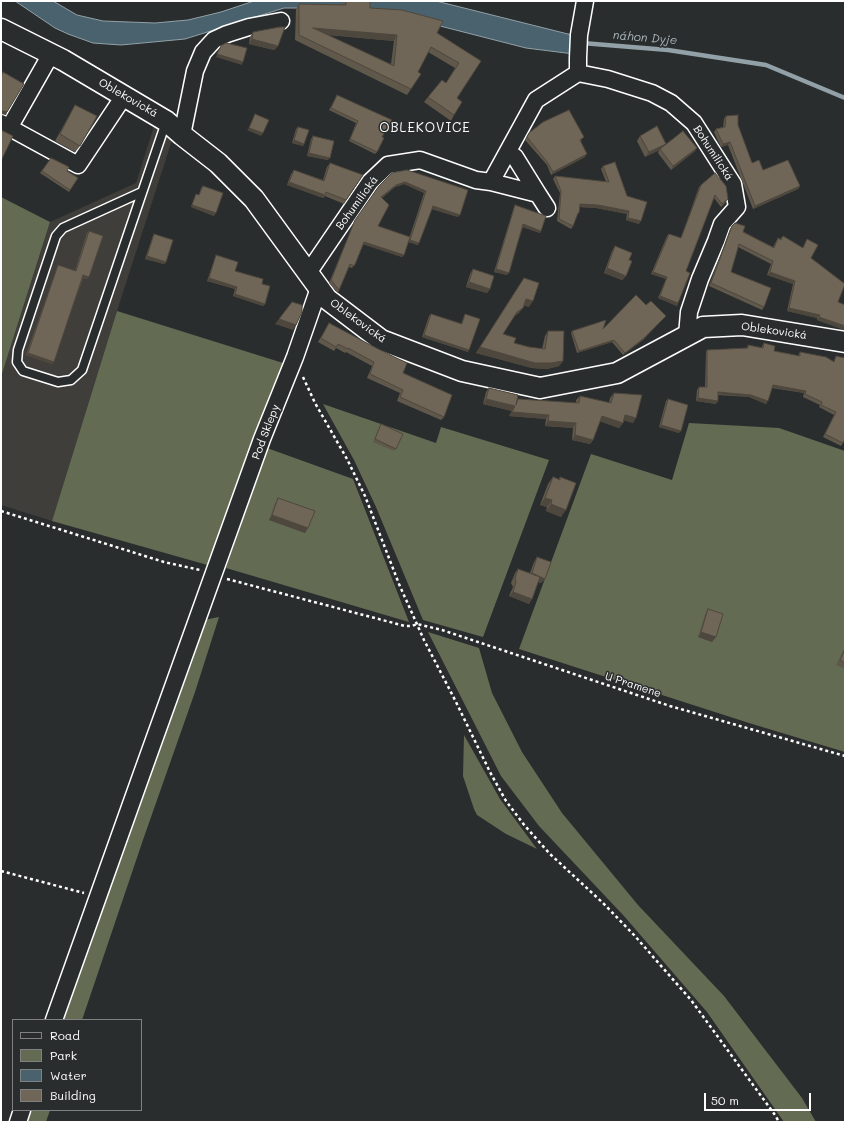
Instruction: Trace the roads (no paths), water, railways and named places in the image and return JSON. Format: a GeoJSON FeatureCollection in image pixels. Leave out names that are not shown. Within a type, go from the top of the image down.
{"type":"FeatureCollection","features":[{"type":"Feature","properties":{"kind":"street"},"geometry":{"type":"LineString","coordinates":[[491,182],[536,100],[578,66],[579,35],[585,1]]}},
{"type":"Feature","properties":{"kind":"street"},"geometry":{"type":"LineString","coordinates":[[182,135],[195,71],[203,52],[214,40],[227,34],[248,27],[281,21]]}},
{"type":"Feature","properties":{"kind":"street","name":"Oblekovická"},"geometry":{"type":"LineString","coordinates":[[1,29],[51,54],[166,121],[218,163],[254,200],[327,299],[381,340],[462,371],[540,388],[617,373],[703,327],[742,325],[845,342]]}},
{"type":"Feature","properties":{"kind":"street"},"geometry":{"type":"LineString","coordinates":[[51,54],[5,125],[78,165],[124,96]]}},
{"type":"Feature","properties":{"kind":"street","name":"Bohumilická"},"geometry":{"type":"LineString","coordinates":[[578,66],[608,79],[652,93],[671,103],[694,123],[733,184],[737,207],[722,224],[700,279],[689,312],[687,336]]}},
{"type":"Feature","properties":{"kind":"street"},"geometry":{"type":"LineString","coordinates":[[507,153],[515,157],[547,208]]}},
{"type":"Feature","properties":{"kind":"street","name":"Bohumilická"},"geometry":{"type":"LineString","coordinates":[[313,280],[370,182],[388,165],[420,160],[476,180],[491,182],[538,194]]}},
{"type":"Feature","properties":{"kind":"street","name":"Pod Sklepy"},"geometry":{"type":"LineString","coordinates":[[54,1019],[262,439],[295,357],[313,280]]}},
{"type":"Feature","properties":{"kind":"street"},"geometry":{"type":"LineString","coordinates":[[18,1122],[22,1111]]}},
{"type":"Feature","properties":{"kind":"lane"},"geometry":{"type":"LineString","coordinates":[[142,192],[63,228],[56,236],[18,350],[17,362],[23,371],[58,382],[71,380],[82,370],[166,121]]}},
{"type":"Feature","properties":{"kind":"water"},"geometry":{"type":"Polygon","coordinates":[[[15,1],[53,1],[77,15],[103,21],[155,23],[188,20],[221,12],[254,1],[346,1],[346,10],[284,8],[185,39],[121,45],[93,43],[68,34],[55,28],[15,1]]]}},
{"type":"Feature","properties":{"kind":"water"},"geometry":{"type":"Polygon","coordinates":[[[361,1],[436,1],[576,36],[574,54],[526,48],[440,26],[360,12],[361,1]]]}},
{"type":"Feature","properties":{"kind":"waterway","name":"náhon Dyje"},"geometry":{"type":"LineString","coordinates":[[582,43],[668,50],[766,65],[845,98]]}},
{"type":"Feature","properties":{"kind":"district","name":"OBLEKOVICE"},"geometry":{"type":"Point","coordinates":[425,128]}}]}
